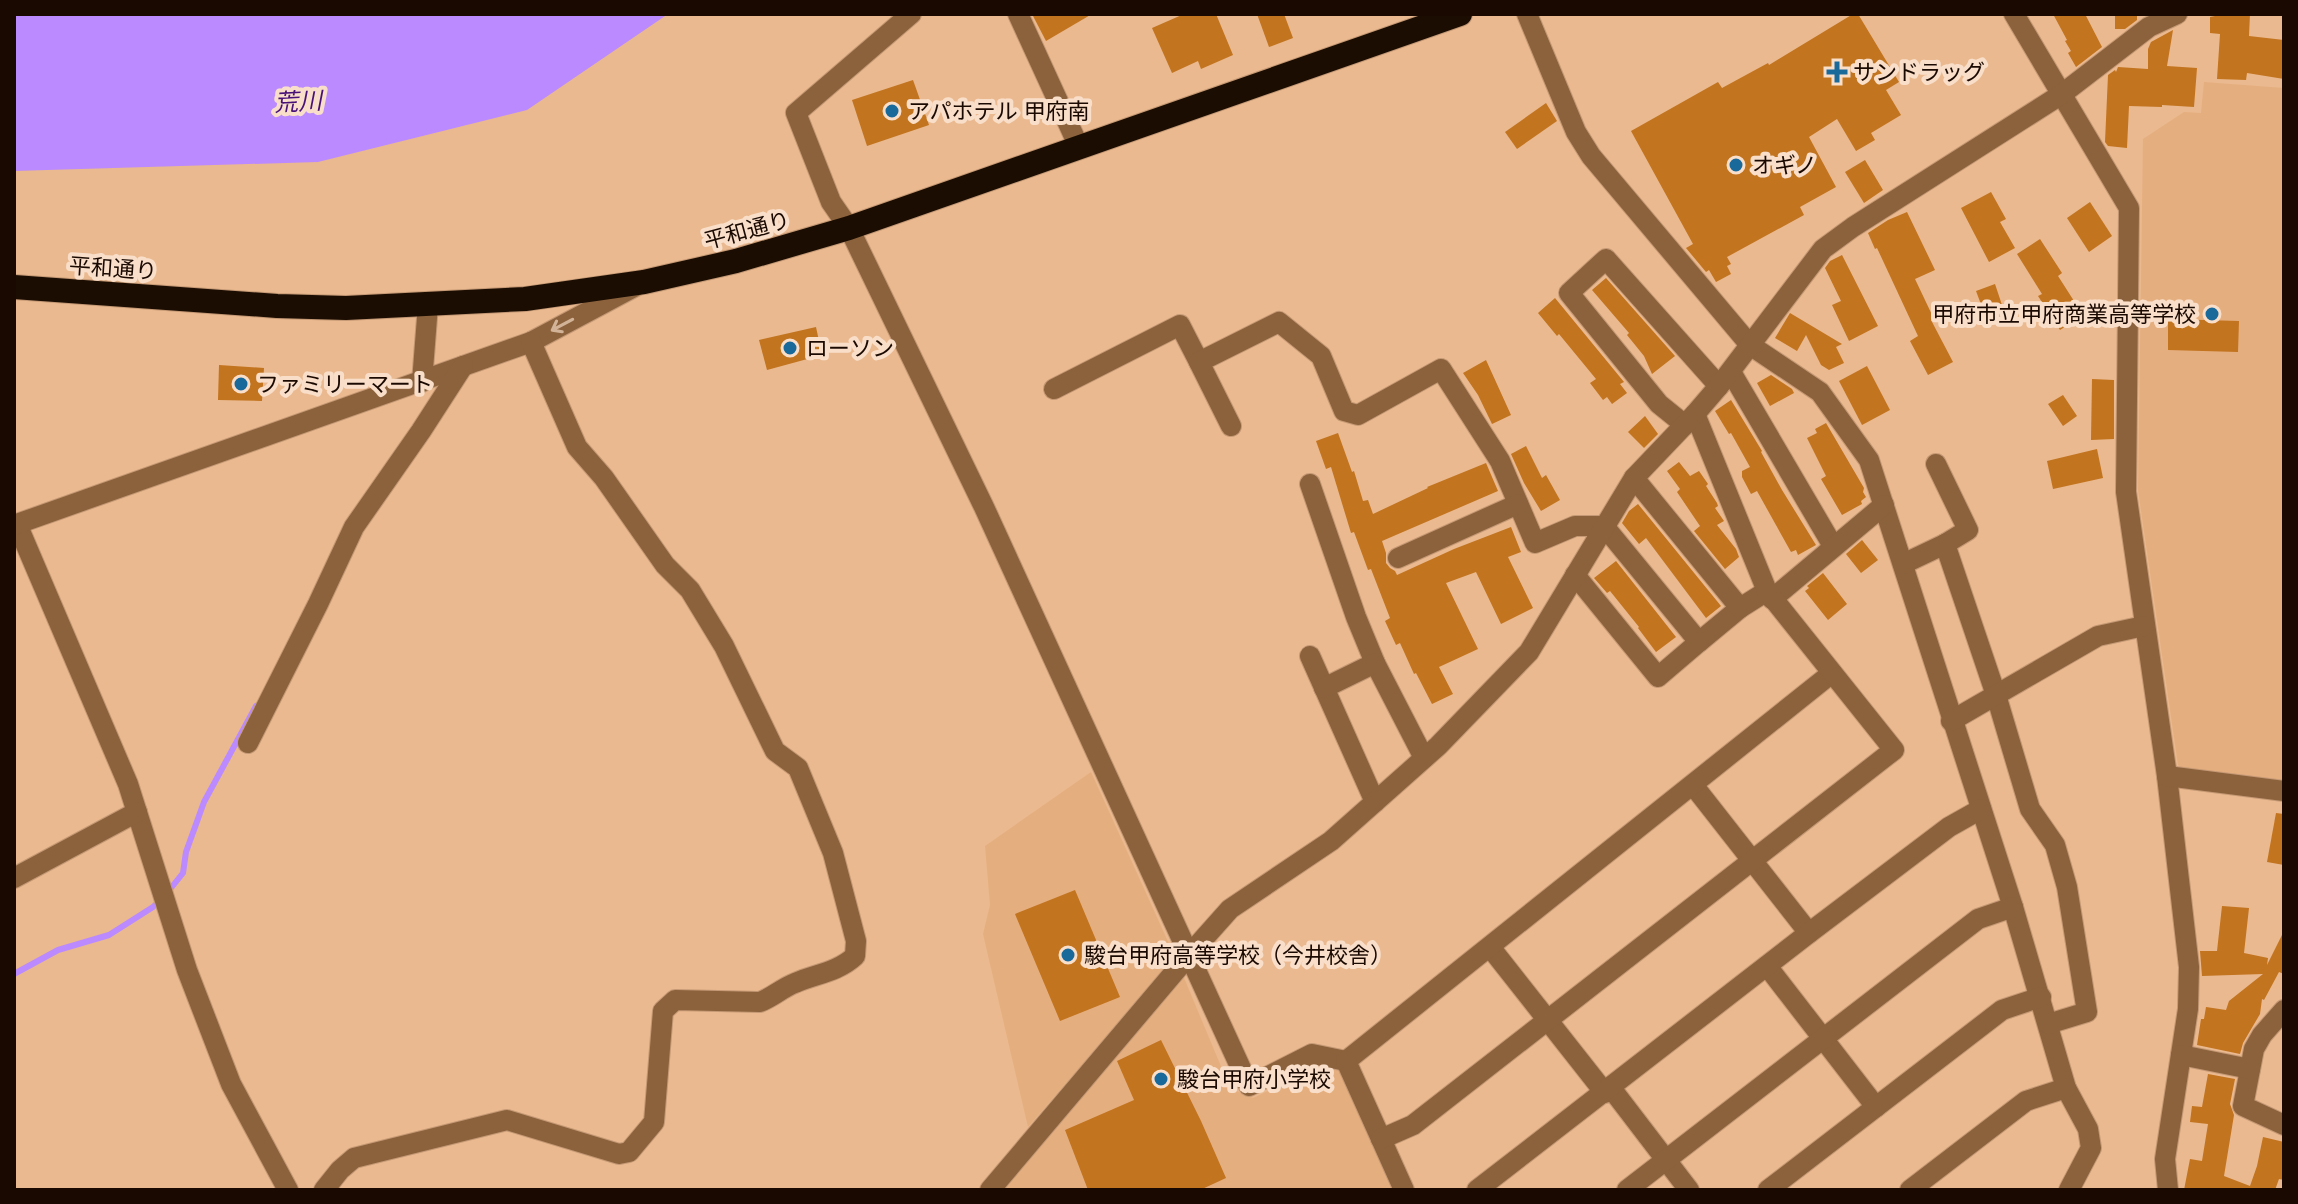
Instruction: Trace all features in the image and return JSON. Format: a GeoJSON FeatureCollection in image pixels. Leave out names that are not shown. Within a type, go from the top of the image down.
{"type":"FeatureCollection","features":[{"type":"Feature","properties":{"kind":"highway","name":"平和通り"},"geometry":{"type":"LineString","coordinates":[[14,287],[346,308],[525,299],[644,282],[736,261],[849,228],[1460,14]]}},
{"type":"Feature","properties":{"kind":"street"},"geometry":{"type":"LineString","coordinates":[[911,14],[796,113],[831,202],[849,228],[984,507],[1249,1086],[1312,1054],[1346,1061]]}},
{"type":"Feature","properties":{"kind":"street"},"geometry":{"type":"LineString","coordinates":[[1018,14],[1079,147]]}},
{"type":"Feature","properties":{"kind":"street"},"geometry":{"type":"LineString","coordinates":[[1527,14],[1576,132],[1591,156],[1750,345],[1820,392],[1869,460],[2013,907],[2066,1088],[2088,1129],[2091,1148],[2069,1190]]}},
{"type":"Feature","properties":{"kind":"street"},"geometry":{"type":"LineString","coordinates":[[990,1190],[1230,909],[1331,841],[1424,758],[1529,652],[1634,478],[1725,379],[1823,249],[2062,94],[2149,27],[2177,14]]}},
{"type":"Feature","properties":{"kind":"street"},"geometry":{"type":"LineString","coordinates":[[2017,15],[2129,208],[2126,492],[2167,776],[2189,967],[2188,1009],[2165,1159],[2168,1190]]}},
{"type":"Feature","properties":{"kind":"street"},"geometry":{"type":"LineString","coordinates":[[1381,1139],[1413,1125],[1894,750],[1769,595],[1690,420],[1659,404],[1569,293],[1606,259],[1725,379],[1833,546]]}},
{"type":"Feature","properties":{"kind":"street"},"geometry":{"type":"LineString","coordinates":[[288,1190],[231,1084],[187,970],[128,784],[15,525],[531,342],[644,282]]}},
{"type":"Feature","properties":{"kind":"street"},"geometry":{"type":"LineString","coordinates":[[422,382],[428,305]]}},
{"type":"Feature","properties":{"kind":"street"},"geometry":{"type":"LineString","coordinates":[[1199,362],[1279,322],[1321,356],[1344,411],[1358,415],[1441,369],[1500,461],[1535,543],[1575,526],[1604,526]]}},
{"type":"Feature","properties":{"kind":"street"},"geometry":{"type":"LineString","coordinates":[[1054,389],[1180,325],[1231,426]]}},
{"type":"Feature","properties":{"kind":"street"},"geometry":{"type":"LineString","coordinates":[[324,1190],[354,1158],[507,1120],[619,1154],[629,1152],[654,1122],[663,1011],[675,1000],[760,1002],[772,998],[791,984],[845,965],[855,956],[856,941],[833,853],[798,768],[775,751],[724,646],[690,590],[665,565],[604,478],[577,447],[531,342]]}},
{"type":"Feature","properties":{"kind":"street"},"geometry":{"type":"LineString","coordinates":[[248,743],[354,527],[463,366]]}},
{"type":"Feature","properties":{"kind":"street"},"geometry":{"type":"LineString","coordinates":[[1903,564],[1968,530],[1936,464]]}},
{"type":"Feature","properties":{"kind":"street"},"geometry":{"type":"LineString","coordinates":[[1634,478],[1740,608]]}},
{"type":"Feature","properties":{"kind":"street"},"geometry":{"type":"LineString","coordinates":[[1310,484],[1375,663],[1424,758]]}},
{"type":"Feature","properties":{"kind":"street"},"geometry":{"type":"LineString","coordinates":[[1398,558],[1518,504]]}},
{"type":"Feature","properties":{"kind":"street"},"geometry":{"type":"LineString","coordinates":[[1575,575],[1658,677],[1740,608],[1769,595],[1884,505]]}},
{"type":"Feature","properties":{"kind":"street"},"geometry":{"type":"LineString","coordinates":[[1604,526],[1699,642]]}},
{"type":"Feature","properties":{"kind":"street"},"geometry":{"type":"LineString","coordinates":[[1945,544],[1996,695],[2030,809],[2055,845],[2067,887],[2087,1012],[2048,1024]]}},
{"type":"Feature","properties":{"kind":"street"},"geometry":{"type":"LineString","coordinates":[[1951,721],[2098,636],[2144,626]]}},
{"type":"Feature","properties":{"kind":"street"},"geometry":{"type":"LineString","coordinates":[[1310,656],[1375,802]]}},
{"type":"Feature","properties":{"kind":"street"},"geometry":{"type":"LineString","coordinates":[[1324,688],[1375,663]]}},
{"type":"Feature","properties":{"kind":"street"},"geometry":{"type":"LineString","coordinates":[[1346,1061],[1832,673]]}},
{"type":"Feature","properties":{"kind":"street"},"geometry":{"type":"LineString","coordinates":[[2167,776],[2284,791]]}},
{"type":"Feature","properties":{"kind":"street"},"geometry":{"type":"LineString","coordinates":[[1693,785],[1809,933]]}},
{"type":"Feature","properties":{"kind":"street"},"geometry":{"type":"LineString","coordinates":[[1477,1190],[1949,827],[1981,809]]}},
{"type":"Feature","properties":{"kind":"street"},"geometry":{"type":"LineString","coordinates":[[14,878],[137,812]]}},
{"type":"Feature","properties":{"kind":"street"},"geometry":{"type":"LineString","coordinates":[[1627,1190],[1978,919],[2013,907]]}},
{"type":"Feature","properties":{"kind":"street"},"geometry":{"type":"LineString","coordinates":[[1490,947],[1689,1190]]}},
{"type":"Feature","properties":{"kind":"street"},"geometry":{"type":"LineString","coordinates":[[1767,966],[1876,1107]]}},
{"type":"Feature","properties":{"kind":"street"},"geometry":{"type":"LineString","coordinates":[[1768,1190],[2002,1010],[2041,997]]}},
{"type":"Feature","properties":{"kind":"street"},"geometry":{"type":"LineString","coordinates":[[2284,1010],[2254,1049],[2243,1106],[2284,1125]]}},
{"type":"Feature","properties":{"kind":"street"},"geometry":{"type":"LineString","coordinates":[[2181,1055],[2250,1069]]}},
{"type":"Feature","properties":{"kind":"street"},"geometry":{"type":"LineString","coordinates":[[1346,1061],[1404,1190]]}},
{"type":"Feature","properties":{"kind":"street"},"geometry":{"type":"LineString","coordinates":[[1910,1190],[2026,1101],[2066,1088]]}},
{"type":"Feature","properties":{"kind":"shaded area","name":"甲府市立甲府商業高等学校"},"geometry":{"type":"Polygon","coordinates":[[[2204,82],[2284,88],[2284,782],[2185,771],[2178,765],[2138,490],[2143,139],[2184,112],[2201,113],[2204,82]]]}},
{"type":"Feature","properties":{"kind":"shaded area"},"geometry":{"type":"Polygon","coordinates":[[[1091,772],[1175,957],[1028,1127],[983,934],[990,905],[985,846],[1091,772]]]}},
{"type":"Feature","properties":{"kind":"shaded area","name":"駿台甲府小学校"},"geometry":{"type":"Polygon","coordinates":[[[1182,973],[1230,1088],[1253,1098],[1322,1065],[1342,1070],[1398,1190],[1003,1190],[1182,973]]]}},
{"type":"Feature","properties":{"kind":"water","name":"荒川"},"geometry":{"type":"Polygon","coordinates":[[[14,14],[668,14],[527,110],[318,162],[14,171],[14,14]]]}},
{"type":"Feature","properties":{"kind":"building"},"geometry":{"type":"Polygon","coordinates":[[[1032,14],[1092,14],[1046,41],[1032,14]]]}},
{"type":"Feature","properties":{"kind":"building"},"geometry":{"type":"Polygon","coordinates":[[[1184,14],[1216,14],[1233,55],[1201,69],[1198,61],[1172,73],[1152,28],[1184,14]]]}},
{"type":"Feature","properties":{"kind":"building"},"geometry":{"type":"Polygon","coordinates":[[[1257,14],[1284,14],[1293,38],[1269,47],[1257,14]]]}},
{"type":"Feature","properties":{"kind":"building"},"geometry":{"type":"Polygon","coordinates":[[[1853,14],[1858,14],[1899,82],[1886,90],[1901,115],[1871,133],[1875,140],[1856,151],[1837,119],[1809,137],[1836,187],[1800,207],[1804,215],[1727,257],[1731,274],[1716,282],[1709,270],[1706,272],[1686,248],[1693,244],[1631,131],[1718,82],[1722,88],[1769,65],[1853,14]]]}},
{"type":"Feature","properties":{"kind":"building"},"geometry":{"type":"Polygon","coordinates":[[[2053,14],[2085,14],[2102,47],[2076,67],[2068,53],[2071,51],[2067,40],[2053,14]]]}},
{"type":"Feature","properties":{"kind":"building"},"geometry":{"type":"Polygon","coordinates":[[[2115,14],[2137,14],[2137,20],[2125,29],[2115,29],[2115,14]]]}},
{"type":"Feature","properties":{"kind":"building"},"geometry":{"type":"Polygon","coordinates":[[[2250,14],[2249,36],[2284,40],[2284,79],[2247,73],[2246,80],[2217,79],[2220,34],[2210,33],[2210,17],[2250,14]]]}},
{"type":"Feature","properties":{"kind":"building"},"geometry":{"type":"Polygon","coordinates":[[[2173,30],[2167,66],[2197,68],[2194,107],[2129,106],[2127,148],[2108,146],[2105,142],[2108,75],[2116,72],[2118,67],[2148,69],[2151,42],[2173,30]]]}},
{"type":"Feature","properties":{"kind":"building"},"geometry":{"type":"Polygon","coordinates":[[[913,80],[929,125],[867,146],[852,100],[913,80]]]}},
{"type":"Feature","properties":{"kind":"building"},"geometry":{"type":"Polygon","coordinates":[[[1546,103],[1557,121],[1517,149],[1505,132],[1546,103]]]}},
{"type":"Feature","properties":{"kind":"building"},"geometry":{"type":"Polygon","coordinates":[[[1865,160],[1883,190],[1864,203],[1845,172],[1865,160]]]}},
{"type":"Feature","properties":{"kind":"building"},"geometry":{"type":"Polygon","coordinates":[[[1991,192],[2006,219],[2000,222],[2015,248],[1989,262],[1961,208],[1991,192]]]}},
{"type":"Feature","properties":{"kind":"building"},"geometry":{"type":"Polygon","coordinates":[[[2090,202],[2112,236],[2089,252],[2067,218],[2090,202]]]}},
{"type":"Feature","properties":{"kind":"building"},"geometry":{"type":"Polygon","coordinates":[[[1907,212],[1935,270],[1915,279],[1934,319],[1931,320],[1953,362],[1928,375],[1910,341],[1918,336],[1868,233],[1907,212]]]}},
{"type":"Feature","properties":{"kind":"building"},"geometry":{"type":"Polygon","coordinates":[[[2040,239],[2062,273],[2058,276],[2083,315],[2060,330],[2038,296],[2042,294],[2017,254],[2040,239]]]}},
{"type":"Feature","properties":{"kind":"building"},"geometry":{"type":"Polygon","coordinates":[[[1842,255],[1878,326],[1849,341],[1832,305],[1841,301],[1825,268],[1830,261],[1842,255]]]}},
{"type":"Feature","properties":{"kind":"building"},"geometry":{"type":"Polygon","coordinates":[[[1606,278],[1675,356],[1652,374],[1644,356],[1627,335],[1629,333],[1592,290],[1606,278]]]}},
{"type":"Feature","properties":{"kind":"building"},"geometry":{"type":"Polygon","coordinates":[[[1995,284],[2003,308],[1985,315],[1976,291],[1995,284]]]}},
{"type":"Feature","properties":{"kind":"building"},"geometry":{"type":"Polygon","coordinates":[[[1555,298],[1624,382],[1620,384],[1627,393],[1612,404],[1607,397],[1603,400],[1590,383],[1596,379],[1538,313],[1555,298]]]}},
{"type":"Feature","properties":{"kind":"building"},"geometry":{"type":"Polygon","coordinates":[[[1790,313],[1842,344],[1836,347],[1844,363],[1829,370],[1821,365],[1806,335],[1797,351],[1775,338],[1790,313]]]}},
{"type":"Feature","properties":{"kind":"building"},"geometry":{"type":"Polygon","coordinates":[[[2168,319],[2239,321],[2238,352],[2168,350],[2168,319]]]}},
{"type":"Feature","properties":{"kind":"building"},"geometry":{"type":"Polygon","coordinates":[[[816,327],[822,355],[767,370],[759,340],[816,327]]]}},
{"type":"Feature","properties":{"kind":"building"},"geometry":{"type":"Polygon","coordinates":[[[1486,360],[1511,415],[1492,424],[1463,373],[1486,360]]]}},
{"type":"Feature","properties":{"kind":"building","name":"ファミリーマート"},"geometry":{"type":"Polygon","coordinates":[[[219,365],[264,368],[262,401],[218,400],[219,365]]]}},
{"type":"Feature","properties":{"kind":"building"},"geometry":{"type":"Polygon","coordinates":[[[1867,366],[1890,410],[1862,425],[1839,381],[1867,366]]]}},
{"type":"Feature","properties":{"kind":"building"},"geometry":{"type":"Polygon","coordinates":[[[1771,375],[1794,393],[1770,406],[1757,383],[1771,375]]]}},
{"type":"Feature","properties":{"kind":"building"},"geometry":{"type":"Polygon","coordinates":[[[2092,379],[2114,380],[2114,439],[2091,440],[2092,379]]]}},
{"type":"Feature","properties":{"kind":"building"},"geometry":{"type":"Polygon","coordinates":[[[2063,395],[2077,416],[2063,426],[2048,404],[2063,395]]]}},
{"type":"Feature","properties":{"kind":"building"},"geometry":{"type":"Polygon","coordinates":[[[1731,400],[1816,545],[1798,555],[1796,550],[1791,552],[1757,491],[1751,494],[1742,477],[1742,471],[1750,467],[1715,411],[1731,400]]]}},
{"type":"Feature","properties":{"kind":"building"},"geometry":{"type":"Polygon","coordinates":[[[1645,416],[1658,434],[1644,448],[1628,432],[1645,416]]]}},
{"type":"Feature","properties":{"kind":"building"},"geometry":{"type":"Polygon","coordinates":[[[1826,423],[1864,488],[1866,497],[1862,504],[1842,515],[1821,479],[1826,476],[1807,438],[1826,423]]]}},
{"type":"Feature","properties":{"kind":"building"},"geometry":{"type":"Polygon","coordinates":[[[1338,433],[1363,501],[1368,500],[1373,514],[1486,463],[1498,491],[1382,541],[1386,563],[1397,575],[1511,527],[1521,552],[1508,557],[1533,608],[1501,624],[1476,572],[1446,583],[1478,649],[1439,667],[1453,694],[1432,704],[1385,621],[1390,618],[1371,569],[1368,570],[1354,532],[1351,533],[1331,467],[1326,469],[1316,441],[1338,433]]]}},
{"type":"Feature","properties":{"kind":"building"},"geometry":{"type":"Polygon","coordinates":[[[1526,446],[1542,478],[1546,475],[1560,500],[1541,511],[1511,454],[1526,446]]]}},
{"type":"Feature","properties":{"kind":"building"},"geometry":{"type":"Polygon","coordinates":[[[2097,449],[2103,478],[2053,489],[2047,461],[2097,449]]]}},
{"type":"Feature","properties":{"kind":"building"},"geometry":{"type":"Polygon","coordinates":[[[1679,462],[1690,476],[1699,471],[1717,503],[1715,508],[1724,521],[1717,525],[1739,557],[1725,569],[1694,531],[1700,526],[1667,471],[1679,462]]]}},
{"type":"Feature","properties":{"kind":"building"},"geometry":{"type":"Polygon","coordinates":[[[1638,504],[1721,606],[1706,618],[1646,538],[1639,544],[1622,523],[1638,504]]]}},
{"type":"Feature","properties":{"kind":"building"},"geometry":{"type":"Polygon","coordinates":[[[1862,540],[1878,560],[1861,573],[1846,554],[1862,540]]]}},
{"type":"Feature","properties":{"kind":"building"},"geometry":{"type":"Polygon","coordinates":[[[1616,561],[1676,637],[1656,652],[1610,591],[1607,593],[1594,578],[1616,561]]]}},
{"type":"Feature","properties":{"kind":"building"},"geometry":{"type":"Polygon","coordinates":[[[1823,573],[1847,604],[1828,620],[1805,591],[1823,573]]]}},
{"type":"Feature","properties":{"kind":"building"},"geometry":{"type":"Polygon","coordinates":[[[2276,813],[2284,814],[2284,865],[2267,862],[2276,813]]]}},
{"type":"Feature","properties":{"kind":"building","name":"駿台甲府高等学校（今井校舎）"},"geometry":{"type":"Polygon","coordinates":[[[1075,890],[1120,997],[1060,1021],[1015,914],[1075,890]]]}},
{"type":"Feature","properties":{"kind":"building"},"geometry":{"type":"Polygon","coordinates":[[[2222,906],[2249,908],[2244,953],[2268,958],[2267,965],[2284,931],[2284,974],[2279,972],[2262,999],[2260,1014],[2240,1054],[2197,1045],[2206,1007],[2226,1010],[2229,1001],[2263,974],[2202,976],[2200,951],[2217,951],[2222,906]]]}},
{"type":"Feature","properties":{"kind":"building"},"geometry":{"type":"Polygon","coordinates":[[[1161,1040],[1226,1178],[1200,1190],[1088,1190],[1065,1130],[1134,1100],[1117,1061],[1161,1040]]]}},
{"type":"Feature","properties":{"kind":"building"},"geometry":{"type":"Polygon","coordinates":[[[2208,1074],[2235,1079],[2230,1104],[2234,1115],[2224,1176],[2250,1186],[2263,1137],[2284,1142],[2284,1180],[2279,1179],[2275,1190],[2184,1190],[2190,1159],[2202,1161],[2208,1124],[2190,1122],[2192,1106],[2202,1107],[2208,1074]]]}},
{"type":"Feature","properties":{"kind":"waterway"},"geometry":{"type":"LineString","coordinates":[[167,893],[183,873],[186,852],[204,802],[256,706]]}},
{"type":"Feature","properties":{"kind":"waterway"},"geometry":{"type":"LineString","coordinates":[[14,974],[58,950],[109,935],[159,901]]}},
{"type":"Feature","properties":{"kind":"place","name":"サンドラッグ"},"geometry":{"type":"Point","coordinates":[1837,72]}},
{"type":"Feature","properties":{"kind":"place","name":"アパホテル 甲府南"},"geometry":{"type":"Point","coordinates":[892,111]}},
{"type":"Feature","properties":{"kind":"place","name":"オギノ"},"geometry":{"type":"Point","coordinates":[1736,165]}},
{"type":"Feature","properties":{"kind":"place","name":"甲府市立甲府商業高等学校"},"geometry":{"type":"Point","coordinates":[2212,314]}},
{"type":"Feature","properties":{"kind":"place","name":"ローソン"},"geometry":{"type":"Point","coordinates":[790,348]}},
{"type":"Feature","properties":{"kind":"place","name":"ファミリーマート"},"geometry":{"type":"Point","coordinates":[241,384]}},
{"type":"Feature","properties":{"kind":"place","name":"駿台甲府高等学校（今井校舎）"},"geometry":{"type":"Point","coordinates":[1068,955]}},
{"type":"Feature","properties":{"kind":"place","name":"駿台甲府小学校"},"geometry":{"type":"Point","coordinates":[1161,1079]}}]}
